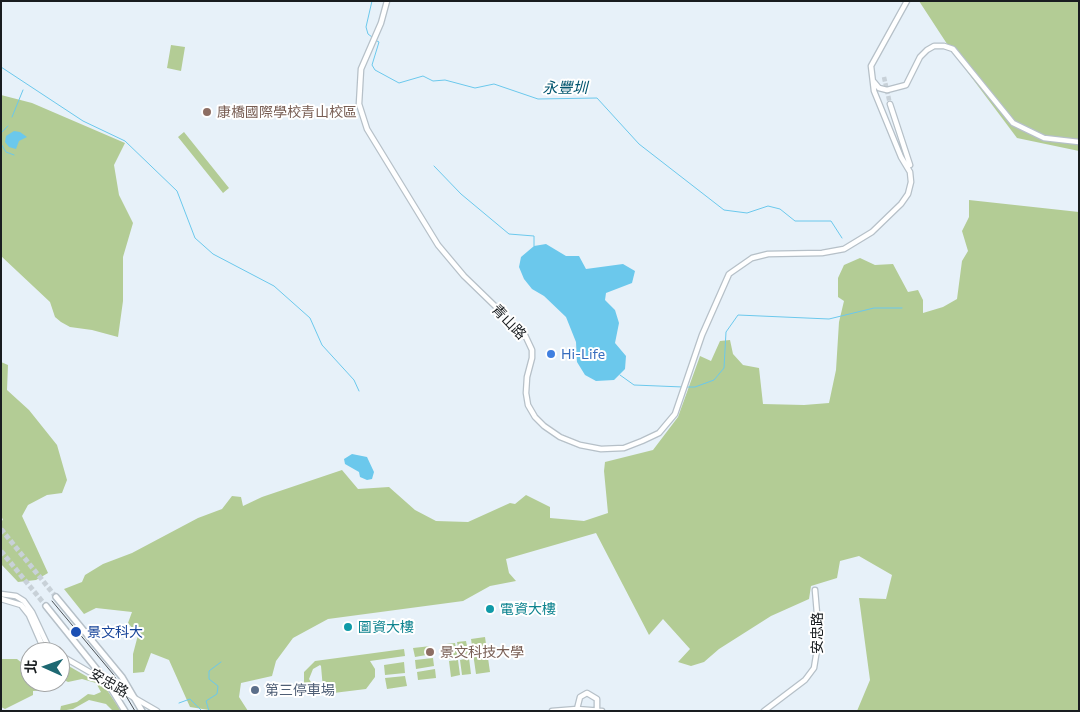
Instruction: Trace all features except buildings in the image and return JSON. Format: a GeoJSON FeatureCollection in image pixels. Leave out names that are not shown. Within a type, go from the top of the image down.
{"type":"FeatureCollection","features":[{"type":"Feature","properties":{"kind":"street","name":"青山路"},"geometry":{"type":"LineString","coordinates":[[387,1],[381,23],[361,69],[359,104],[367,129],[438,245],[464,276],[525,335],[532,350],[526,393],[528,405],[535,417],[560,437],[580,445],[601,448],[624,448],[659,433],[674,414],[720,289],[729,274],[752,258],[768,254],[822,253],[844,248],[872,232],[901,204],[908,194],[911,182],[910,172],[901,157],[874,91],[873,81]]}},
{"type":"Feature","properties":{"kind":"street"},"geometry":{"type":"LineString","coordinates":[[908,1],[871,66],[873,81],[879,88],[887,90],[906,85],[920,57],[934,46],[944,46],[953,49],[958,54],[1012,124],[1044,138],[1079,142]]}},
{"type":"Feature","properties":{"kind":"street"},"geometry":{"type":"LineString","coordinates":[[890,104],[910,165]]}},
{"type":"Feature","properties":{"kind":"street","name":"安忠路"},"geometry":{"type":"LineString","coordinates":[[764,711],[805,680],[814,668],[819,637],[816,590]]}},
{"type":"Feature","properties":{"kind":"street"},"geometry":{"type":"LineString","coordinates":[[1,594],[16,596],[24,601],[32,612],[44,642]]}},
{"type":"Feature","properties":{"kind":"street"},"geometry":{"type":"LineString","coordinates":[[56,597],[101,650],[136,698],[142,711]]}},
{"type":"Feature","properties":{"kind":"street"},"geometry":{"type":"LineString","coordinates":[[1,599],[14,602],[25,610],[41,642]]}},
{"type":"Feature","properties":{"kind":"street"},"geometry":{"type":"LineString","coordinates":[[46,606],[107,682],[125,711]]}},
{"type":"Feature","properties":{"kind":"street","name":"安忠路"},"geometry":{"type":"LineString","coordinates":[[70,661],[157,711]]}},
{"type":"Feature","properties":{"kind":"street"},"geometry":{"type":"LineString","coordinates":[[552,711],[600,710],[597,699],[587,693],[580,697],[577,709]]}},
{"type":"Feature","properties":{"kind":"green space"},"geometry":{"type":"Polygon","coordinates":[[[919,1],[1079,1],[1079,151],[1017,138],[951,50],[919,1]]]}},
{"type":"Feature","properties":{"kind":"green space"},"geometry":{"type":"Polygon","coordinates":[[[171,45],[185,47],[181,71],[167,68],[171,45]]]}},
{"type":"Feature","properties":{"kind":"green space"},"geometry":{"type":"Polygon","coordinates":[[[1,95],[32,103],[125,143],[114,165],[119,195],[133,223],[123,257],[123,301],[118,337],[92,330],[70,327],[61,322],[55,317],[50,302],[1,256],[1,95]]]}},
{"type":"Feature","properties":{"kind":"green space"},"geometry":{"type":"Polygon","coordinates":[[[184,132],[229,188],[223,193],[178,137],[184,132]]]}},
{"type":"Feature","properties":{"kind":"green space"},"geometry":{"type":"Polygon","coordinates":[[[969,200],[1079,212],[1079,711],[857,711],[870,680],[859,598],[886,599],[892,575],[859,556],[840,561],[837,578],[811,586],[809,599],[771,616],[719,649],[704,662],[691,666],[678,662],[690,649],[663,619],[649,635],[596,533],[506,559],[509,573],[516,581],[490,586],[463,601],[328,619],[293,638],[276,661],[272,676],[241,683],[239,697],[248,711],[215,711],[190,707],[169,660],[151,653],[144,672],[133,673],[133,654],[138,635],[128,623],[132,612],[96,608],[84,614],[64,589],[82,582],[85,575],[103,564],[132,553],[198,518],[222,509],[232,496],[241,497],[243,506],[262,497],[342,470],[358,489],[389,487],[415,510],[436,521],[468,522],[510,503],[515,504],[526,495],[550,507],[550,518],[584,521],[608,513],[604,471],[605,462],[653,450],[678,417],[700,356],[711,361],[720,341],[730,340],[733,354],[743,365],[759,368],[763,404],[804,405],[829,403],[836,370],[839,322],[844,301],[838,297],[838,278],[844,265],[860,258],[875,265],[893,264],[908,292],[918,290],[923,300],[923,313],[943,307],[957,299],[962,261],[968,251],[962,231],[969,217],[969,200]]]}},
{"type":"Feature","properties":{"kind":"green space"},"geometry":{"type":"Polygon","coordinates":[[[1,362],[8,365],[7,390],[29,410],[57,445],[67,480],[62,493],[47,495],[28,505],[22,516],[48,573],[36,580],[18,582],[1,564],[1,521],[3,520],[1,515],[1,362]]]}},
{"type":"Feature","properties":{"kind":"green space"},"geometry":{"type":"Polygon","coordinates":[[[485,637],[490,672],[476,674],[471,639],[485,637]]]}},
{"type":"Feature","properties":{"kind":"green space"},"geometry":{"type":"Polygon","coordinates":[[[466,641],[469,656],[460,657],[457,642],[466,641]]]}},
{"type":"Feature","properties":{"kind":"green space"},"geometry":{"type":"Polygon","coordinates":[[[455,643],[458,658],[449,659],[446,644],[455,643]]]}},
{"type":"Feature","properties":{"kind":"green space"},"geometry":{"type":"Polygon","coordinates":[[[431,646],[432,654],[415,657],[413,648],[431,646]]]}},
{"type":"Feature","properties":{"kind":"green space"},"geometry":{"type":"Polygon","coordinates":[[[404,649],[405,656],[370,661],[375,669],[375,677],[366,689],[309,696],[309,690],[304,684],[304,672],[315,661],[404,649]],[[321,666],[313,669],[309,679],[314,687],[323,689],[321,666]]]}},
{"type":"Feature","properties":{"kind":"green space"},"geometry":{"type":"Polygon","coordinates":[[[433,658],[434,666],[416,669],[415,660],[433,658]]]}},
{"type":"Feature","properties":{"kind":"green space"},"geometry":{"type":"Polygon","coordinates":[[[469,658],[471,674],[462,675],[460,660],[469,658]]]}},
{"type":"Feature","properties":{"kind":"green space"},"geometry":{"type":"Polygon","coordinates":[[[1,659],[17,659],[20,661],[20,692],[33,692],[33,695],[5,709],[1,707],[1,659]]]}},
{"type":"Feature","properties":{"kind":"green space"},"geometry":{"type":"Polygon","coordinates":[[[458,660],[460,675],[451,677],[449,661],[458,660]]]}},
{"type":"Feature","properties":{"kind":"green space"},"geometry":{"type":"Polygon","coordinates":[[[404,662],[405,673],[385,675],[384,665],[404,662]]]}},
{"type":"Feature","properties":{"kind":"green space"},"geometry":{"type":"Polygon","coordinates":[[[70,667],[105,687],[121,711],[113,711],[106,704],[89,700],[73,709],[60,711],[61,706],[77,702],[88,694],[94,695],[101,692],[96,683],[82,679],[70,682],[70,667]]]}},
{"type":"Feature","properties":{"kind":"green space"},"geometry":{"type":"Polygon","coordinates":[[[435,669],[436,678],[418,680],[417,672],[435,669]]]}},
{"type":"Feature","properties":{"kind":"green space"},"geometry":{"type":"Polygon","coordinates":[[[405,676],[407,686],[387,689],[385,678],[405,676]]]}},
{"type":"Feature","properties":{"kind":"water"},"geometry":{"type":"Polygon","coordinates":[[[14,131],[20,132],[27,137],[19,141],[16,149],[9,147],[5,142],[6,136],[14,131]]]}},
{"type":"Feature","properties":{"kind":"water"},"geometry":{"type":"Polygon","coordinates":[[[546,244],[566,256],[579,256],[586,269],[623,264],[635,271],[632,283],[606,293],[605,300],[615,310],[619,323],[615,343],[626,356],[625,369],[614,380],[596,381],[585,375],[577,362],[576,342],[566,317],[544,296],[532,289],[524,279],[519,267],[521,257],[534,246],[546,244]]]}},
{"type":"Feature","properties":{"kind":"water"},"geometry":{"type":"Polygon","coordinates":[[[352,454],[367,457],[374,472],[372,479],[367,480],[360,477],[359,472],[345,464],[344,459],[352,454]]]}},
{"type":"Feature","properties":{"kind":"waterway","name":"永豐圳"},"geometry":{"type":"LineString","coordinates":[[372,1],[366,27],[368,34],[372,37]]}},
{"type":"Feature","properties":{"kind":"waterway","name":"永豐圳"},"geometry":{"type":"LineString","coordinates":[[375,40],[379,42],[372,65],[375,70],[399,83],[423,76],[433,81],[445,80],[475,88],[494,84],[538,99],[597,98],[639,144],[724,210],[747,213],[768,206],[780,209],[795,221],[831,221],[842,238]]}},
{"type":"Feature","properties":{"kind":"waterway"},"geometry":{"type":"LineString","coordinates":[[1,67],[83,121],[125,141],[177,191],[195,238],[213,254],[274,286],[310,318],[322,345],[354,380],[359,391]]}},
{"type":"Feature","properties":{"kind":"waterway"},"geometry":{"type":"LineString","coordinates":[[12,117],[23,90]]}},
{"type":"Feature","properties":{"kind":"waterway"},"geometry":{"type":"LineString","coordinates":[[1,133],[8,126]]}},
{"type":"Feature","properties":{"kind":"waterway"},"geometry":{"type":"LineString","coordinates":[[1,144],[6,152],[14,155]]}},
{"type":"Feature","properties":{"kind":"waterway"},"geometry":{"type":"LineString","coordinates":[[434,166],[461,194],[509,234],[534,236],[534,246]]}},
{"type":"Feature","properties":{"kind":"waterway"},"geometry":{"type":"LineString","coordinates":[[687,387],[695,387],[714,380],[724,368],[726,332],[738,315],[829,319],[874,308],[902,308]]}},
{"type":"Feature","properties":{"kind":"waterway"},"geometry":{"type":"LineString","coordinates":[[620,375],[634,385],[683,387]]}},
{"type":"Feature","properties":{"kind":"waterway"},"geometry":{"type":"LineString","coordinates":[[209,711],[206,701],[217,694],[218,686],[209,679],[209,671],[221,662]]}},
{"type":"Feature","properties":{"kind":"waterway"},"geometry":{"type":"LineString","coordinates":[[179,703],[190,699],[202,711]]}},
{"type":"Feature","properties":{"kind":"tunnel"},"geometry":{"type":"LineString","coordinates":[[884,77],[890,104]]}},
{"type":"Feature","properties":{"kind":"tunnel"},"geometry":{"type":"LineString","coordinates":[[1,529],[56,597]]}},
{"type":"Feature","properties":{"kind":"tunnel"},"geometry":{"type":"LineString","coordinates":[[1,551],[46,606]]}},
{"type":"Feature","properties":{"kind":"tram line"},"geometry":{"type":"LineString","coordinates":[[52,601],[113,674],[135,711]]}},
{"type":"Feature","properties":{"kind":"place","name":"康橋國際學校青山校區"},"geometry":{"type":"Point","coordinates":[207,112]}},
{"type":"Feature","properties":{"kind":"place","name":"Hi-Life"},"geometry":{"type":"Point","coordinates":[551,354]}},
{"type":"Feature","properties":{"kind":"place","name":"電資大樓"},"geometry":{"type":"Point","coordinates":[490,609]}},
{"type":"Feature","properties":{"kind":"place","name":"圖資大樓"},"geometry":{"type":"Point","coordinates":[348,627]}},
{"type":"Feature","properties":{"kind":"place","name":"景文科大"},"geometry":{"type":"Point","coordinates":[76,632]}},
{"type":"Feature","properties":{"kind":"place","name":"景文科技大學"},"geometry":{"type":"Point","coordinates":[430,652]}},
{"type":"Feature","properties":{"kind":"place","name":"第三停車場"},"geometry":{"type":"Point","coordinates":[255,690]}}]}
